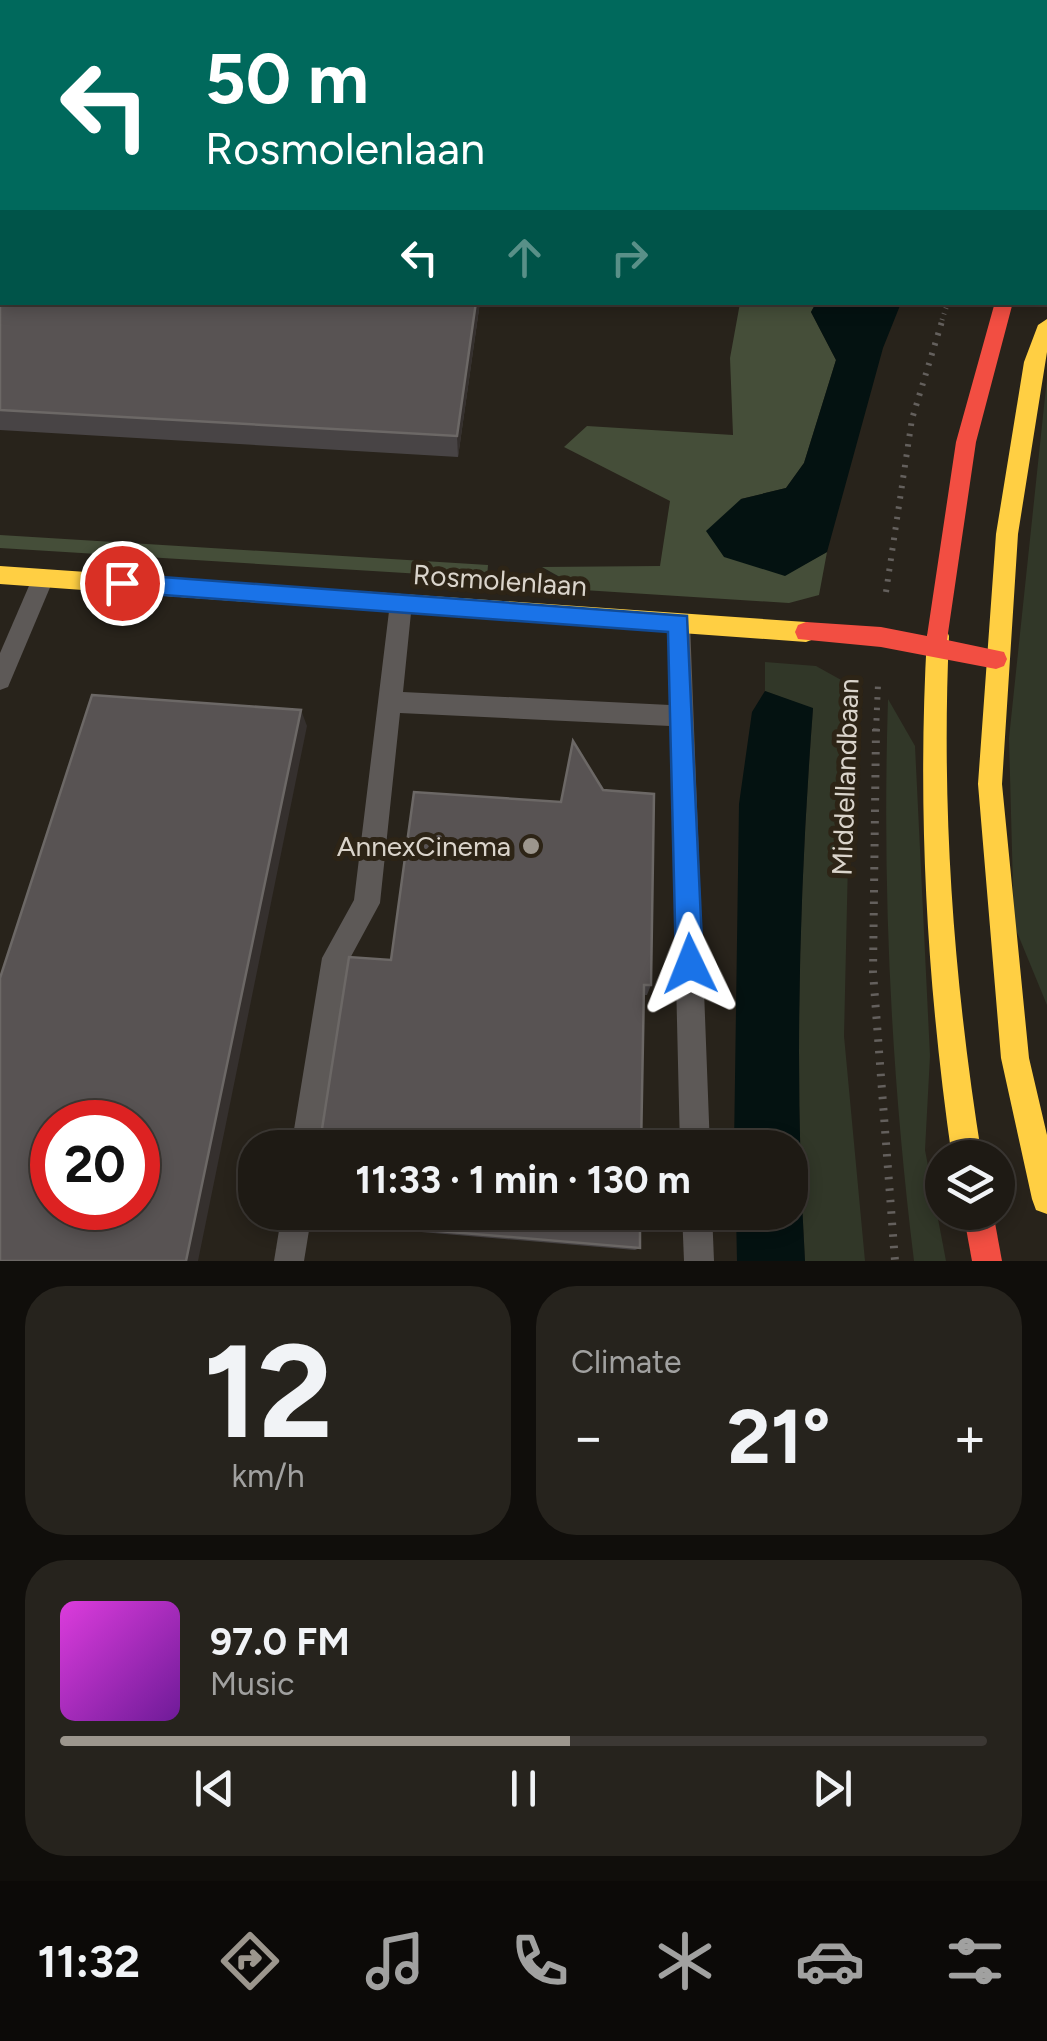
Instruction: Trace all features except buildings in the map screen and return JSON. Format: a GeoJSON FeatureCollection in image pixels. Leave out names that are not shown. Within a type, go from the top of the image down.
{"type":"FeatureCollection","features":[{"type":"Feature","properties":{"kind":"main road"},"geometry":{"type":"LineString","coordinates":[[964,1140],[943,1017],[934,890],[936,647],[967,438],[1003,305]]}},
{"type":"Feature","properties":{"kind":"main road"},"geometry":{"type":"LineString","coordinates":[[1047,325],[1034,362],[1019,445],[996,659],[990,784],[1016,1058],[1047,1199]]}},
{"type":"Feature","properties":{"kind":"main road","name":"Rosmolenlaan"},"geometry":{"type":"LineString","coordinates":[[0,575],[881,637],[936,647]]}},
{"type":"Feature","properties":{"kind":"main road"},"geometry":{"type":"LineString","coordinates":[[936,647],[996,659]]}},
{"type":"Feature","properties":{"kind":"main road"},"geometry":{"type":"LineString","coordinates":[[936,647],[956,708]]}},
{"type":"Feature","properties":{"kind":"main road"},"geometry":{"type":"LineString","coordinates":[[970,739],[990,784]]}},
{"type":"Feature","properties":{"kind":"main road"},"geometry":{"type":"LineString","coordinates":[[981,1230],[987,1261]]}},
{"type":"Feature","properties":{"kind":"lane"},"geometry":{"type":"LineString","coordinates":[[0,680],[43,578]]}},
{"type":"Feature","properties":{"kind":"lane"},"geometry":{"type":"LineString","coordinates":[[309,1130],[334,958],[367,903],[400,603]]}},
{"type":"Feature","properties":{"kind":"lane"},"geometry":{"type":"LineString","coordinates":[[679,623],[694,1130]]}},
{"type":"Feature","properties":{"kind":"lane"},"geometry":{"type":"LineString","coordinates":[[389,702],[682,716]]}},
{"type":"Feature","properties":{"kind":"lane"},"geometry":{"type":"LineString","coordinates":[[289,1261],[293,1230]]}},
{"type":"Feature","properties":{"kind":"lane"},"geometry":{"type":"LineString","coordinates":[[698,1230],[699,1261]]}},
{"type":"Feature","properties":{"kind":"path","name":"Middellandbaan"},"geometry":{"type":"LineString","coordinates":[[896,1261],[871,998],[870,820],[881,637],[912,419],[947,305]]}},
{"type":"Feature","properties":{"kind":"green space"},"geometry":{"type":"Polygon","coordinates":[[[740,305],[815,305],[811,312],[836,360],[804,463],[786,488],[741,499],[785,575],[827,552],[819,595],[789,603],[583,590],[542,567],[660,566],[670,501],[564,447],[587,426],[733,435],[730,358],[740,305]]]}},
{"type":"Feature","properties":{"kind":"green space"},"geometry":{"type":"Polygon","coordinates":[[[1047,378],[1047,1005],[1014,925],[1009,738],[1047,378]]]}},
{"type":"Feature","properties":{"kind":"green space"},"geometry":{"type":"Polygon","coordinates":[[[0,535],[488,565],[487,578],[0,548],[0,535]]]}},
{"type":"Feature","properties":{"kind":"green space"},"geometry":{"type":"Polygon","coordinates":[[[765,662],[816,666],[852,686],[844,1036],[865,1261],[805,1261],[808,1130],[800,1130],[800,985],[813,709],[765,691],[765,662]]]}},
{"type":"Feature","properties":{"kind":"green space"},"geometry":{"type":"Polygon","coordinates":[[[888,699],[915,746],[930,1056],[925,1230],[940,1230],[946,1261],[914,1261],[894,1051],[886,770],[888,699]]]}},
{"type":"Feature","properties":{"kind":"shaded area"},"geometry":{"type":"Polygon","coordinates":[[[815,305],[900,305],[883,348],[827,552],[785,576],[724,557],[706,531],[741,499],[786,488],[804,463],[836,360],[811,312],[815,305]]]}},
{"type":"Feature","properties":{"kind":"shaded area"},"geometry":{"type":"Polygon","coordinates":[[[765,691],[813,708],[804,846],[800,1130],[734,1130],[739,804],[752,712],[765,691]]]}},
{"type":"Feature","properties":{"kind":"shaded area"},"geometry":{"type":"Polygon","coordinates":[[[736,1230],[804,1230],[805,1261],[737,1261],[736,1230]]]}},
{"type":"Feature","properties":{"kind":"traffic: slow"},"geometry":{"type":"LineString","coordinates":[[1047,325],[1034,362],[1007,534],[990,784],[1015,1058],[1047,1199]]}},
{"type":"Feature","properties":{"kind":"traffic: slow"},"geometry":{"type":"LineString","coordinates":[[0,575],[806,632]]}},
{"type":"Feature","properties":{"kind":"traffic: slow"},"geometry":{"type":"LineString","coordinates":[[938,636],[933,767],[937,898],[964,1140]]}},
{"type":"Feature","properties":{"kind":"traffic: jam"},"geometry":{"type":"LineString","coordinates":[[938,636],[966,442],[1003,305]]}},
{"type":"Feature","properties":{"kind":"traffic: jam"},"geometry":{"type":"LineString","coordinates":[[806,632],[881,637],[996,659]]}},
{"type":"Feature","properties":{"kind":"traffic: jam"},"geometry":{"type":"LineString","coordinates":[[981,1230],[987,1261]]}},
{"type":"Feature","properties":{"kind":"place","name":"AnnexCinema"},"geometry":{"type":"Point","coordinates":[531,846]}},
{"type":"Feature","properties":{"kind":"route"},"geometry":{"type":"LineString","coordinates":[[122,583],[679,623],[690,964]]}}]}
